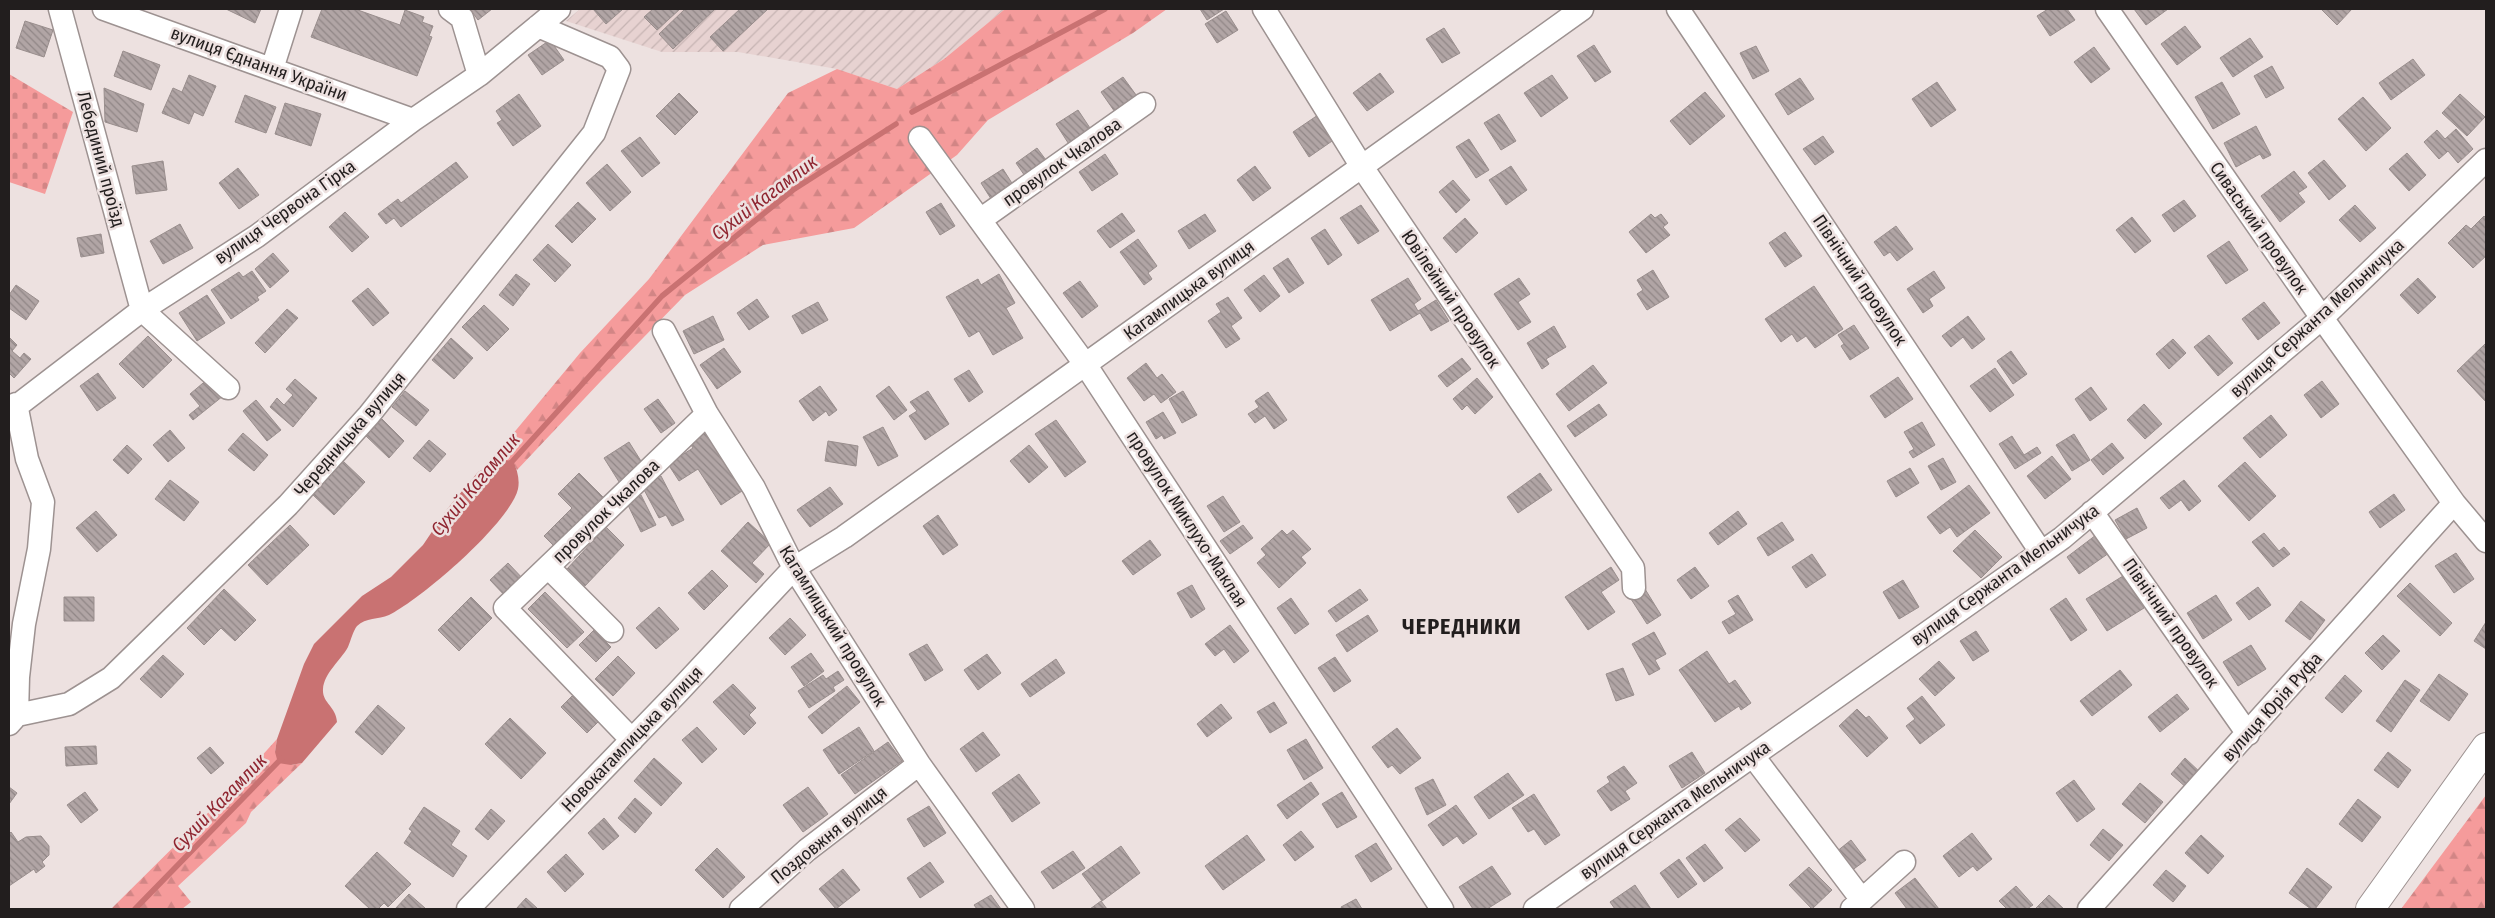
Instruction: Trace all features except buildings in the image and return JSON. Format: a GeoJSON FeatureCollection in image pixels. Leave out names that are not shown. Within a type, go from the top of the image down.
{"type":"FeatureCollection","features":[{"type":"Feature","properties":{"kind":"main road"},"geometry":{"type":"LineString","coordinates":[[2370,909],[2486,747]]}},
{"type":"Feature","properties":{"kind":"street","name":"Лебединий проїзд"},"geometry":{"type":"LineString","coordinates":[[60,9],[142,310]]}},
{"type":"Feature","properties":{"kind":"street","name":"вулиця Єднання України"},"geometry":{"type":"LineString","coordinates":[[104,9],[413,120]]}},
{"type":"Feature","properties":{"kind":"street"},"geometry":{"type":"LineString","coordinates":[[272,69],[291,9]]}},
{"type":"Feature","properties":{"kind":"street"},"geometry":{"type":"LineString","coordinates":[[450,9],[462,18],[480,75]]}},
{"type":"Feature","properties":{"kind":"street","name":"вулиця Червона Гірка"},"geometry":{"type":"LineString","coordinates":[[12,408],[142,310],[257,236],[413,120],[480,75],[558,9]]}},
{"type":"Feature","properties":{"kind":"street","name":"Ювілейний провулок"},"geometry":{"type":"LineString","coordinates":[[1264,9],[1362,166],[1633,568],[1634,588]]}},
{"type":"Feature","properties":{"kind":"street","name":"Кагамлицька вулиця"},"geometry":{"type":"LineString","coordinates":[[794,568],[844,537],[1582,9]]}},
{"type":"Feature","properties":{"kind":"street","name":"Північний провулок"},"geometry":{"type":"LineString","coordinates":[[1678,9],[2041,552]]}},
{"type":"Feature","properties":{"kind":"street","name":"Сиваський провулок"},"geometry":{"type":"LineString","coordinates":[[2107,9],[2322,318],[2454,503],[2486,541]]}},
{"type":"Feature","properties":{"kind":"street","name":"Чередницька вулиця"},"geometry":{"type":"LineString","coordinates":[[13,720],[69,704],[111,678],[288,506],[369,415],[594,134],[620,69],[610,57],[538,26]]}},
{"type":"Feature","properties":{"kind":"street","name":"провулок Чкалова"},"geometry":{"type":"LineString","coordinates":[[980,220],[1144,104]]}},
{"type":"Feature","properties":{"kind":"street","name":"провулок Миклухо-Маклая"},"geometry":{"type":"LineString","coordinates":[[920,138],[1085,364],[1442,909]]}},
{"type":"Feature","properties":{"kind":"street","name":"вулиця Сержанта Мельничука"},"geometry":{"type":"LineString","coordinates":[[1536,909],[2041,552],[2092,512],[2322,318],[2486,160]]}},
{"type":"Feature","properties":{"kind":"street"},"geometry":{"type":"LineString","coordinates":[[142,310],[228,388]]}},
{"type":"Feature","properties":{"kind":"street","name":"Кагамлицький провулок"},"geometry":{"type":"LineString","coordinates":[[664,331],[707,414],[754,488],[794,568],[919,764],[1022,909]]}},
{"type":"Feature","properties":{"kind":"street"},"geometry":{"type":"LineString","coordinates":[[12,408],[27,459],[43,502],[39,550],[24,624],[13,720]]}},
{"type":"Feature","properties":{"kind":"street","name":"провулок Чкалова"},"geometry":{"type":"LineString","coordinates":[[632,740],[505,608],[707,414]]}},
{"type":"Feature","properties":{"kind":"street","name":"вулиця Юрія Руфа"},"geometry":{"type":"LineString","coordinates":[[2089,909],[2454,503]]}},
{"type":"Feature","properties":{"kind":"street","name":"Північний провулок"},"geometry":{"type":"LineString","coordinates":[[2092,512],[2248,734]]}},
{"type":"Feature","properties":{"kind":"street"},"geometry":{"type":"LineString","coordinates":[[548,567],[612,631]]}},
{"type":"Feature","properties":{"kind":"street","name":"Новокагамлицька вулиця"},"geometry":{"type":"LineString","coordinates":[[468,909],[632,740],[794,568]]}},
{"type":"Feature","properties":{"kind":"street"},"geometry":{"type":"LineString","coordinates":[[1753,756],[1857,905],[1904,862]]}},
{"type":"Feature","properties":{"kind":"street","name":"Поздовжня вулиця"},"geometry":{"type":"LineString","coordinates":[[741,909],[806,850],[919,764]]}},
{"type":"Feature","properties":{"kind":"shaded area"},"geometry":{"type":"Polygon","coordinates":[[[580,9],[1005,9],[944,59],[897,89],[837,69],[738,52],[662,52],[566,21],[580,9]]]}},
{"type":"Feature","properties":{"kind":"green space"},"geometry":{"type":"Polygon","coordinates":[[[1005,9],[1167,9],[1133,33],[988,120],[957,155],[854,228],[763,245],[685,295],[517,470],[512,460],[487,465],[580,353],[649,279],[788,93],[837,69],[897,89],[944,59],[1005,9]]]}},
{"type":"Feature","properties":{"kind":"green space"},"geometry":{"type":"Polygon","coordinates":[[[9,74],[73,112],[45,194],[9,182],[9,74]]]}},
{"type":"Feature","properties":{"kind":"green space"},"geometry":{"type":"Polygon","coordinates":[[[277,739],[275,752],[291,765],[302,763],[251,812],[246,823],[178,886],[191,902],[182,909],[111,909],[228,793],[277,739]]]}},
{"type":"Feature","properties":{"kind":"green space"},"geometry":{"type":"Polygon","coordinates":[[[2486,795],[2486,909],[2401,909],[2486,795]]]}},
{"type":"Feature","properties":{"kind":"water"},"geometry":{"type":"Polygon","coordinates":[[[513,460],[518,474],[518,489],[511,504],[499,521],[462,559],[421,594],[385,617],[364,621],[357,626],[348,647],[324,683],[323,694],[334,712],[337,722],[302,763],[291,765],[278,763],[275,752],[277,739],[304,664],[314,644],[362,596],[391,577],[423,545],[448,508],[478,472],[497,461],[513,460]]]}},
{"type":"Feature","properties":{"kind":"waterway","name":"Сухий Кагамлик"},"geometry":{"type":"LineString","coordinates":[[912,112],[1105,9]]}},
{"type":"Feature","properties":{"kind":"waterway","name":"Сухий Кагамлик"},"geometry":{"type":"LineString","coordinates":[[508,466],[662,296],[793,190],[896,124]]}},
{"type":"Feature","properties":{"kind":"waterway","name":"Сухий Кагамлик"},"geometry":{"type":"LineString","coordinates":[[135,909],[282,758]]}},
{"type":"Feature","properties":{"kind":"district","name":"ЧЕРЕДНИКИ"},"geometry":{"type":"Point","coordinates":[1462,626]}}]}
